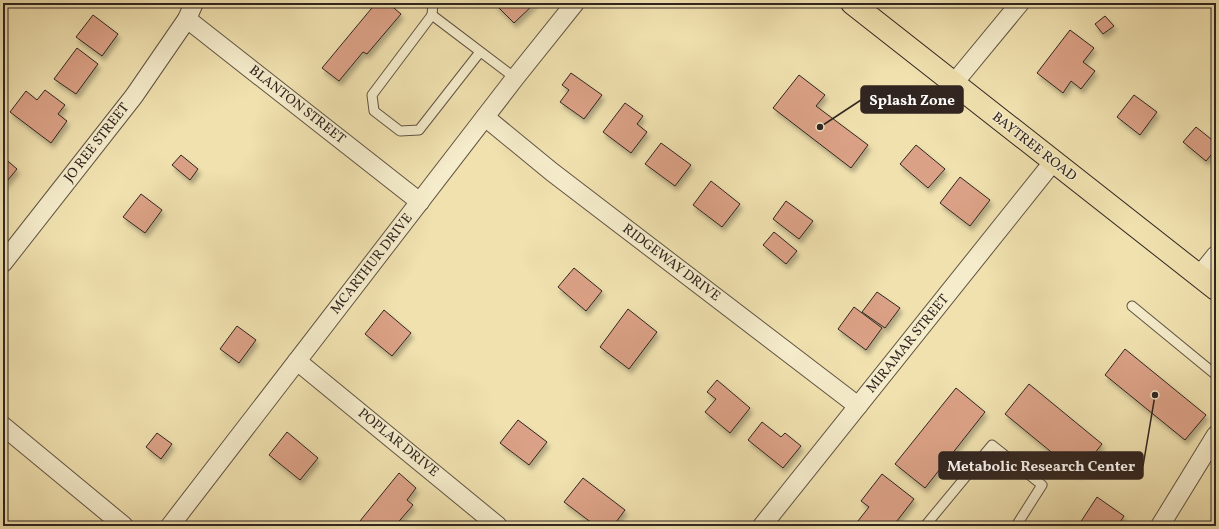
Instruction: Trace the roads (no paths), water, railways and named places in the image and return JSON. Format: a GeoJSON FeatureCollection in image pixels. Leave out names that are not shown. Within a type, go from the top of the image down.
{"type":"FeatureCollection","features":[{"type":"Feature","properties":{"kind":"main road","name":"BAYTREE ROAD"},"geometry":{"type":"LineString","coordinates":[[852,3],[1208,283]]}},
{"type":"Feature","properties":{"kind":"street","name":"MCARTHUR DRIVE"},"geometry":{"type":"LineString","coordinates":[[170,526],[515,78],[575,3]]}},
{"type":"Feature","properties":{"kind":"street"},"geometry":{"type":"LineString","coordinates":[[954,84],[1020,3]]}},
{"type":"Feature","properties":{"kind":"street","name":"BLANTON STREET"},"geometry":{"type":"LineString","coordinates":[[190,11],[420,202]]}},
{"type":"Feature","properties":{"kind":"street","name":"JO REE STREET"},"geometry":{"type":"LineString","coordinates":[[3,263],[134,96],[190,11]]}},
{"type":"Feature","properties":{"kind":"street","name":"RIDGEWAY DRIVE"},"geometry":{"type":"LineString","coordinates":[[485,117],[552,172],[858,406]]}},
{"type":"Feature","properties":{"kind":"street","name":"MIRAMAR STREET"},"geometry":{"type":"LineString","coordinates":[[762,526],[1053,162]]}},
{"type":"Feature","properties":{"kind":"street"},"geometry":{"type":"LineString","coordinates":[[1208,283],[1216,255]]}},
{"type":"Feature","properties":{"kind":"street","name":"POPLAR DRIVE"},"geometry":{"type":"LineString","coordinates":[[298,361],[489,523]]}},
{"type":"Feature","properties":{"kind":"street"},"geometry":{"type":"LineString","coordinates":[[3,426],[124,526]]}},
{"type":"Feature","properties":{"kind":"street"},"geometry":{"type":"LineString","coordinates":[[1160,526],[1216,435]]}},
{"type":"Feature","properties":{"kind":"lane"},"geometry":{"type":"LineString","coordinates":[[433,3],[432,15],[372,95],[374,111],[400,130],[419,130],[480,52]]}},
{"type":"Feature","properties":{"kind":"lane"},"geometry":{"type":"LineString","coordinates":[[432,15],[515,78]]}},
{"type":"Feature","properties":{"kind":"lane"},"geometry":{"type":"LineString","coordinates":[[1132,306],[1216,375]]}},
{"type":"Feature","properties":{"kind":"lane"},"geometry":{"type":"LineString","coordinates":[[925,526],[992,445],[1042,485],[1016,526]]}},
{"type":"Feature","properties":{"kind":"place","name":"Splash Zone"},"geometry":{"type":"Point","coordinates":[820,127]}},
{"type":"Feature","properties":{"kind":"place","name":"Metabolic Research Center"},"geometry":{"type":"Point","coordinates":[1155,395]}}]}
